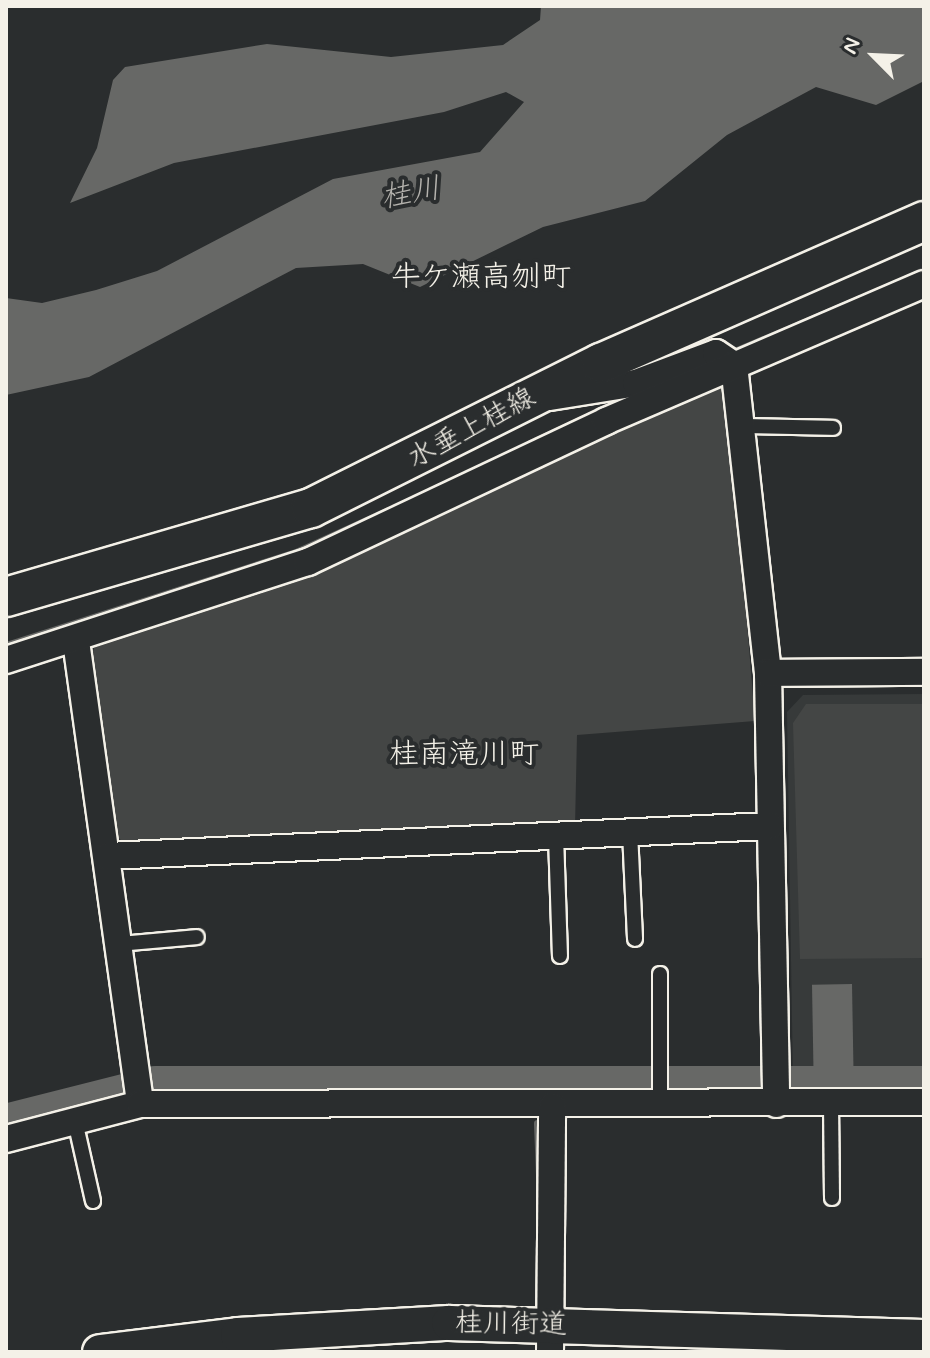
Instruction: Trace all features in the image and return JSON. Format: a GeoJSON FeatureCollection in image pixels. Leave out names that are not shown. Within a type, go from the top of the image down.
{"type":"FeatureCollection","features":[{"type":"Feature","properties":{"kind":"main road","name":"水垂上桂線"},"geometry":{"type":"LineString","coordinates":[[6,597],[311,508],[527,399],[924,221]]}},
{"type":"Feature","properties":{"kind":"street"},"geometry":{"type":"LineString","coordinates":[[527,399],[636,383],[727,358],[924,284]]}},
{"type":"Feature","properties":{"kind":"street"},"geometry":{"type":"LineString","coordinates":[[727,358],[741,426],[768,673],[775,1090]]}},
{"type":"Feature","properties":{"kind":"street"},"geometry":{"type":"LineString","coordinates":[[6,660],[76,641],[308,562],[727,358]]}},
{"type":"Feature","properties":{"kind":"street"},"geometry":{"type":"LineString","coordinates":[[76,641],[139,1094]]}},
{"type":"Feature","properties":{"kind":"street"},"geometry":{"type":"LineString","coordinates":[[768,673],[924,672]]}},
{"type":"Feature","properties":{"kind":"street"},"geometry":{"type":"LineString","coordinates":[[107,856],[770,826]]}},
{"type":"Feature","properties":{"kind":"street"},"geometry":{"type":"LineString","coordinates":[[6,1139],[75,1121],[139,1094],[552,1106],[775,1090],[831,1103],[924,1102]]}},
{"type":"Feature","properties":{"kind":"street"},"geometry":{"type":"LineString","coordinates":[[552,1106],[552,1339]]}},
{"type":"Feature","properties":{"kind":"street","name":"桂川街道"},"geometry":{"type":"LineString","coordinates":[[100,1352],[329,1328],[552,1339],[904,1341]]}},
{"type":"Feature","properties":{"kind":"lane"},"geometry":{"type":"LineString","coordinates":[[741,426],[833,428]]}},
{"type":"Feature","properties":{"kind":"lane"},"geometry":{"type":"LineString","coordinates":[[630,832],[635,939]]}},
{"type":"Feature","properties":{"kind":"lane"},"geometry":{"type":"LineString","coordinates":[[556,836],[560,956]]}},
{"type":"Feature","properties":{"kind":"lane"},"geometry":{"type":"LineString","coordinates":[[119,944],[197,937]]}},
{"type":"Feature","properties":{"kind":"lane"},"geometry":{"type":"LineString","coordinates":[[660,974],[660,1097]]}},
{"type":"Feature","properties":{"kind":"lane"},"geometry":{"type":"LineString","coordinates":[[831,1103],[832,1198]]}},
{"type":"Feature","properties":{"kind":"lane"},"geometry":{"type":"LineString","coordinates":[[75,1121],[93,1201]]}},
{"type":"Feature","properties":{"kind":"shaded area"},"geometry":{"type":"Polygon","coordinates":[[[717,384],[728,389],[755,721],[577,735],[575,827],[124,844],[114,832],[91,658],[96,642],[260,594],[717,384]]]}},
{"type":"Feature","properties":{"kind":"shaded area"},"geometry":{"type":"Polygon","coordinates":[[[924,694],[924,1079],[793,1082],[787,712],[803,695],[924,694]]]}},
{"type":"Feature","properties":{"kind":"shaded area"},"geometry":{"type":"Polygon","coordinates":[[[806,704],[924,704],[924,958],[800,959],[793,723],[806,704]]]}},
{"type":"Feature","properties":{"kind":"water","name":"桂川"},"geometry":{"type":"Polygon","coordinates":[[[541,6],[924,6],[924,81],[876,105],[816,87],[727,135],[645,201],[543,227],[420,287],[363,264],[296,268],[89,377],[6,395],[6,298],[42,303],[96,290],[157,271],[333,179],[480,152],[524,102],[506,92],[444,112],[174,163],[70,203],[97,148],[113,80],[125,67],[267,44],[391,57],[503,45],[540,20],[541,6]]]}},
{"type":"Feature","properties":{"kind":"water"},"geometry":{"type":"Polygon","coordinates":[[[852,984],[854,1071],[814,1072],[812,985],[852,984]]]}},
{"type":"Feature","properties":{"kind":"waterway"},"geometry":{"type":"LineString","coordinates":[[730,353],[924,271]]}},
{"type":"Feature","properties":{"kind":"waterway"},"geometry":{"type":"LineString","coordinates":[[530,443],[616,403]]}},
{"type":"Feature","properties":{"kind":"waterway"},"geometry":{"type":"LineString","coordinates":[[6,645],[296,552],[388,510]]}},
{"type":"Feature","properties":{"kind":"waterway"},"geometry":{"type":"LineString","coordinates":[[6,1124],[156,1086],[924,1086]]}},
{"type":"Feature","properties":{"kind":"waterway"},"geometry":{"type":"LineString","coordinates":[[537,1123],[539,1176]]}},
{"type":"Feature","properties":{"kind":"district","name":"牛ケ瀬高刎町"},"geometry":{"type":"Point","coordinates":[481,278]}},
{"type":"Feature","properties":{"kind":"district","name":"桂南滝川町"},"geometry":{"type":"Point","coordinates":[464,755]}}]}
